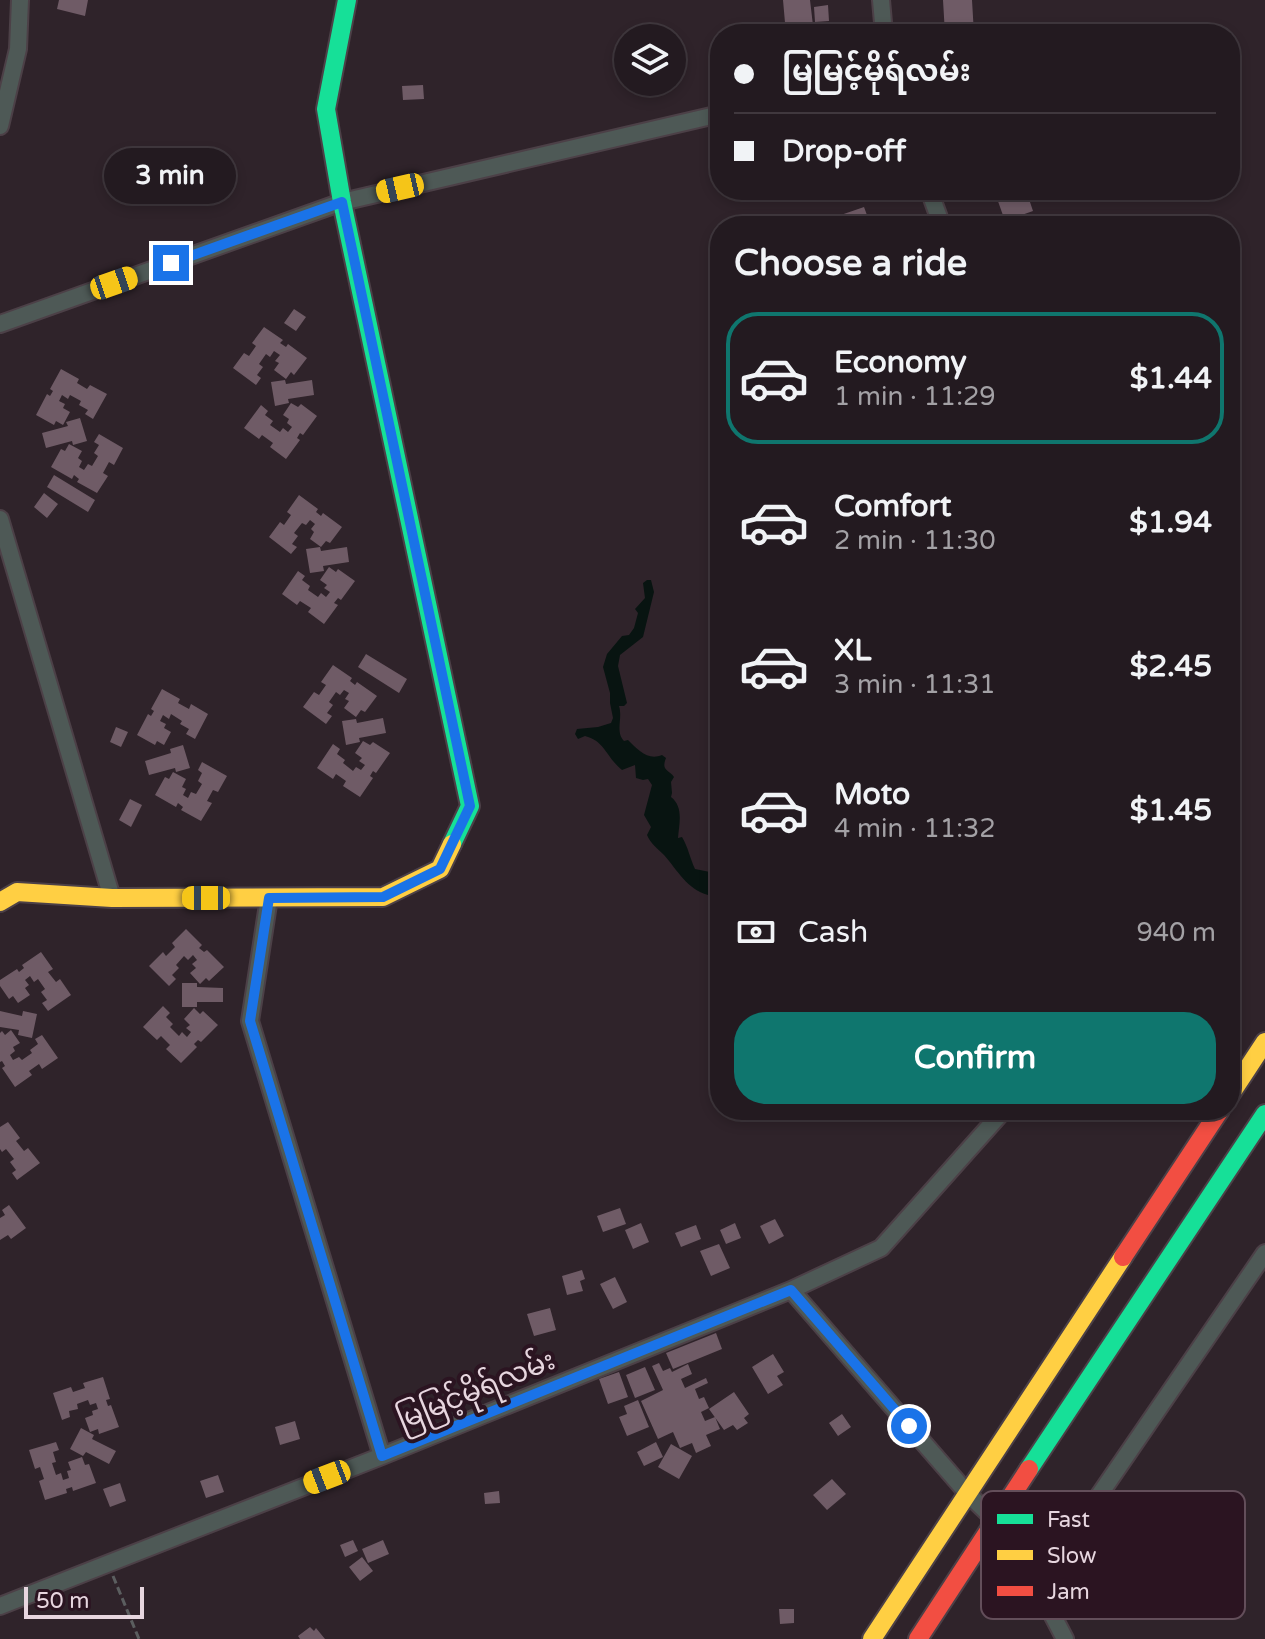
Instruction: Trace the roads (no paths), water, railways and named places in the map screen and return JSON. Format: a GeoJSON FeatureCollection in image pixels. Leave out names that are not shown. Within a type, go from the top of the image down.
{"type":"FeatureCollection","features":[{"type":"Feature","properties":{"kind":"street"},"geometry":{"type":"LineString","coordinates":[[0,126],[18,49],[20,0]]}},
{"type":"Feature","properties":{"kind":"street"},"geometry":{"type":"LineString","coordinates":[[0,902],[17,892],[112,898],[383,897],[440,869],[470,806],[342,202],[326,109],[347,0]]}},
{"type":"Feature","properties":{"kind":"street"},"geometry":{"type":"LineString","coordinates":[[881,0],[883,24]]}},
{"type":"Feature","properties":{"kind":"street"},"geometry":{"type":"LineString","coordinates":[[0,324],[342,202],[710,116]]}},
{"type":"Feature","properties":{"kind":"street"},"geometry":{"type":"LineString","coordinates":[[0,519],[112,898]]}},
{"type":"Feature","properties":{"kind":"street"},"geometry":{"type":"LineString","coordinates":[[269,898],[250,1021],[382,1456]]}},
{"type":"Feature","properties":{"kind":"street"},"geometry":{"type":"LineString","coordinates":[[1240,1080],[1265,1042]]}},
{"type":"Feature","properties":{"kind":"street"},"geometry":{"type":"LineString","coordinates":[[1014,1491],[1265,1114]]}},
{"type":"Feature","properties":{"kind":"street","name":"မြမြင့်မိုရ်လမ်း"},"geometry":{"type":"LineString","coordinates":[[0,1606],[382,1456],[791,1290],[881,1248],[995,1120]]}},
{"type":"Feature","properties":{"kind":"street"},"geometry":{"type":"LineString","coordinates":[[872,1639],[1213,1120]]}},
{"type":"Feature","properties":{"kind":"street"},"geometry":{"type":"LineString","coordinates":[[1102,1491],[1265,1253]]}},
{"type":"Feature","properties":{"kind":"street"},"geometry":{"type":"LineString","coordinates":[[791,1290],[981,1507]]}},
{"type":"Feature","properties":{"kind":"street"},"geometry":{"type":"LineString","coordinates":[[918,1639],[981,1542]]}},
{"type":"Feature","properties":{"kind":"street"},"geometry":{"type":"LineString","coordinates":[[1054,1619],[1065,1639]]}}]}
